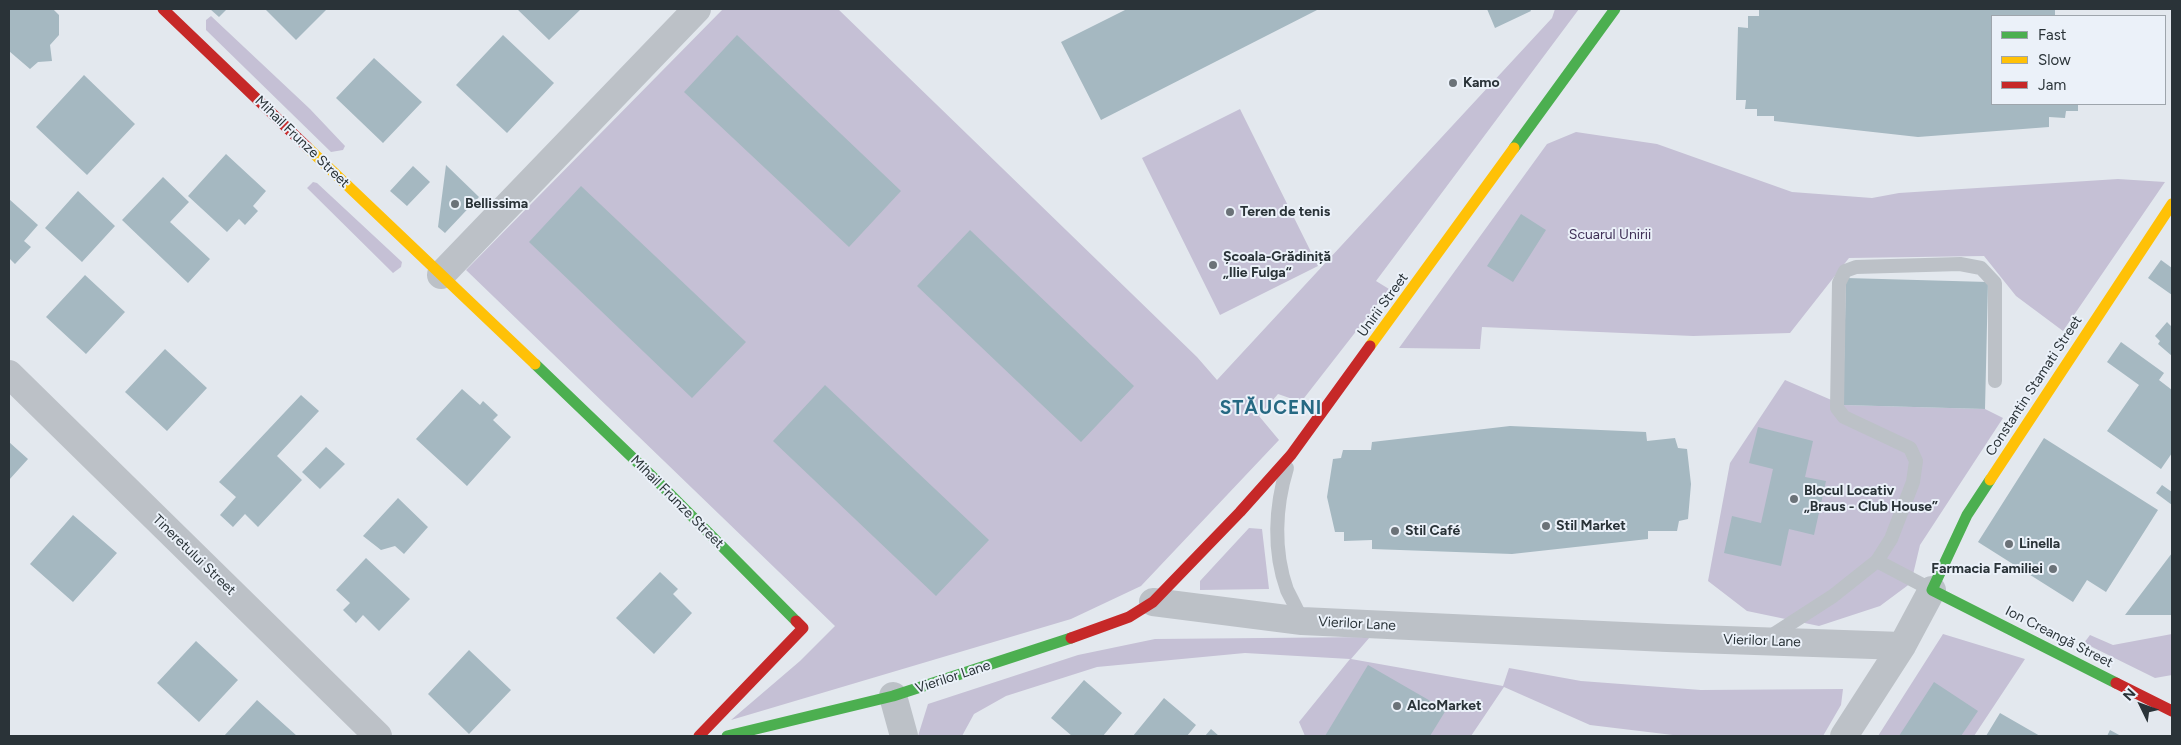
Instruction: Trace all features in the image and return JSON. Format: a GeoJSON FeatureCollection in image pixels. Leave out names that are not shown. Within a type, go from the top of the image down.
{"type":"FeatureCollection","features":[{"type":"Feature","properties":{"kind":"street","name":"Mihail Frunze Street"},"geometry":{"type":"LineString","coordinates":[[163,9],[660,484],[803,628],[699,736]]}},
{"type":"Feature","properties":{"kind":"street"},"geometry":{"type":"LineString","coordinates":[[441,275],[697,9]]}},
{"type":"Feature","properties":{"kind":"street","name":"Unirii Street"},"geometry":{"type":"LineString","coordinates":[[1154,602],[1240,512],[1291,455],[1615,9]]}},
{"type":"Feature","properties":{"kind":"street","name":"Constantin Stamati Street"},"geometry":{"type":"LineString","coordinates":[[1932,590],[1967,516],[2172,204]]}},
{"type":"Feature","properties":{"kind":"street","name":"Tineretului Street"},"geometry":{"type":"LineString","coordinates":[[9,374],[378,736]]}},
{"type":"Feature","properties":{"kind":"street"},"geometry":{"type":"LineString","coordinates":[[1844,736],[1902,646],[1932,590]]}},
{"type":"Feature","properties":{"kind":"street","name":"Ion Creangă Street"},"geometry":{"type":"LineString","coordinates":[[1932,590],[2172,711]]}},
{"type":"Feature","properties":{"kind":"street","name":"Vierilor Lane"},"geometry":{"type":"LineString","coordinates":[[727,736],[893,696],[1103,627],[1128,617],[1154,602],[1302,621],[1902,646]]}},
{"type":"Feature","properties":{"kind":"street"},"geometry":{"type":"LineString","coordinates":[[893,696],[904,736]]}},
{"type":"Feature","properties":{"kind":"lane"},"geometry":{"type":"LineString","coordinates":[[1763,641],[1832,596],[1877,561],[1891,539],[1913,482],[1916,461],[1910,448],[1844,417],[1837,408],[1839,283],[1845,271],[1856,267],[1950,264],[1981,268],[1995,283],[1996,381]]}},
{"type":"Feature","properties":{"kind":"lane"},"geometry":{"type":"LineString","coordinates":[[1291,455],[1282,484],[1277,519],[1278,555],[1287,589],[1302,621]]}},
{"type":"Feature","properties":{"kind":"lane"},"geometry":{"type":"LineString","coordinates":[[1877,561],[1932,590]]}},
{"type":"Feature","properties":{"kind":"green space"},"geometry":{"type":"Polygon","coordinates":[[[723,9],[838,9],[1197,357],[1217,380],[1552,18],[1555,9],[1579,9],[1376,281],[1389,289],[1301,402],[1278,394],[1259,416],[1279,440],[1141,586],[1071,619],[731,720],[800,661],[835,626],[466,270],[723,9]]]}},
{"type":"Feature","properties":{"kind":"green space"},"geometry":{"type":"Polygon","coordinates":[[[211,16],[310,109],[345,146],[343,150],[331,152],[206,30],[206,20],[211,16]]]}},
{"type":"Feature","properties":{"kind":"green space","name":"Teren de tenis"},"geometry":{"type":"Polygon","coordinates":[[[1240,109],[1318,266],[1220,315],[1142,158],[1240,109]]]}},
{"type":"Feature","properties":{"kind":"green space","name":"Scuarul Unirii"},"geometry":{"type":"Polygon","coordinates":[[[1576,132],[1657,144],[1792,192],[1872,198],[1899,193],[2118,179],[2165,182],[2063,331],[2016,296],[1984,256],[1849,258],[1790,333],[1693,336],[1482,327],[1480,349],[1399,348],[1547,144],[1576,132]]]}},
{"type":"Feature","properties":{"kind":"green space"},"geometry":{"type":"Polygon","coordinates":[[[313,182],[317,183],[402,262],[401,267],[393,273],[307,188],[313,182]]]}},
{"type":"Feature","properties":{"kind":"green space"},"geometry":{"type":"Polygon","coordinates":[[[1785,380],[1843,405],[1985,409],[2003,418],[1920,545],[1911,583],[1880,606],[1819,626],[1747,611],[1708,581],[1730,463],[1785,380]]]}},
{"type":"Feature","properties":{"kind":"green space"},"geometry":{"type":"Polygon","coordinates":[[[1249,528],[1262,529],[1269,589],[1200,590],[1200,581],[1249,528]]]}},
{"type":"Feature","properties":{"kind":"green space"},"geometry":{"type":"Polygon","coordinates":[[[1943,634],[2025,659],[1974,736],[1878,736],[1943,634]]]}},
{"type":"Feature","properties":{"kind":"green space"},"geometry":{"type":"Polygon","coordinates":[[[2172,634],[2172,675],[2155,678],[2084,643],[2090,635],[2113,645],[2172,634]]]}},
{"type":"Feature","properties":{"kind":"green space"},"geometry":{"type":"Polygon","coordinates":[[[1370,637],[1351,659],[1503,686],[1509,668],[1581,681],[1701,690],[1843,689],[1841,705],[1823,736],[1681,736],[1590,725],[1504,687],[1471,736],[1305,736],[1299,722],[1350,659],[1245,653],[1097,667],[1006,696],[974,714],[962,736],[918,736],[928,704],[1078,655],[1155,639],[1370,637]]]}},
{"type":"Feature","properties":{"kind":"building"},"geometry":{"type":"Polygon","coordinates":[[[9,9],[53,9],[59,15],[59,35],[50,45],[52,61],[38,62],[30,69],[9,51],[9,9]]]}},
{"type":"Feature","properties":{"kind":"building"},"geometry":{"type":"Polygon","coordinates":[[[210,9],[227,9],[219,17],[210,9]]]}},
{"type":"Feature","properties":{"kind":"building"},"geometry":{"type":"Polygon","coordinates":[[[265,9],[327,9],[296,40],[265,9]]]}},
{"type":"Feature","properties":{"kind":"building"},"geometry":{"type":"Polygon","coordinates":[[[517,9],[581,9],[549,40],[517,9]]]}},
{"type":"Feature","properties":{"kind":"building"},"geometry":{"type":"Polygon","coordinates":[[[1127,9],[1319,9],[1101,120],[1061,42],[1127,9]]]}},
{"type":"Feature","properties":{"kind":"building"},"geometry":{"type":"Polygon","coordinates":[[[1487,9],[1530,9],[1531,11],[1495,28],[1487,9]]]}},
{"type":"Feature","properties":{"kind":"building"},"geometry":{"type":"Polygon","coordinates":[[[1759,9],[2055,9],[2055,15],[1991,15],[1991,105],[2078,105],[2078,111],[2066,111],[2065,118],[2049,117],[2049,127],[1918,137],[1774,121],[1774,116],[1757,116],[1757,109],[1745,109],[1746,100],[1736,100],[1738,27],[1748,28],[1748,16],[1759,16],[1759,9]]]}},
{"type":"Feature","properties":{"kind":"building"},"geometry":{"type":"Polygon","coordinates":[[[503,35],[554,83],[507,133],[456,85],[503,35]]]}},
{"type":"Feature","properties":{"kind":"building"},"geometry":{"type":"Polygon","coordinates":[[[737,35],[901,191],[849,247],[684,92],[737,35]]]}},
{"type":"Feature","properties":{"kind":"building"},"geometry":{"type":"Polygon","coordinates":[[[374,58],[422,102],[383,143],[336,98],[374,58]]]}},
{"type":"Feature","properties":{"kind":"building"},"geometry":{"type":"Polygon","coordinates":[[[84,75],[135,124],[87,175],[36,127],[84,75]]]}},
{"type":"Feature","properties":{"kind":"building"},"geometry":{"type":"Polygon","coordinates":[[[226,154],[266,191],[253,206],[258,211],[245,225],[239,219],[227,232],[188,196],[226,154]]]}},
{"type":"Feature","properties":{"kind":"building"},"geometry":{"type":"Polygon","coordinates":[[[446,165],[479,197],[445,233],[438,227],[446,165]]]}},
{"type":"Feature","properties":{"kind":"building"},"geometry":{"type":"Polygon","coordinates":[[[413,166],[430,182],[407,206],[390,191],[413,166]]]}},
{"type":"Feature","properties":{"kind":"building"},"geometry":{"type":"Polygon","coordinates":[[[163,177],[189,202],[170,222],[210,259],[188,283],[122,220],[163,177]]]}},
{"type":"Feature","properties":{"kind":"building"},"geometry":{"type":"Polygon","coordinates":[[[581,186],[746,342],[692,398],[529,242],[581,186]]]}},
{"type":"Feature","properties":{"kind":"building"},"geometry":{"type":"Polygon","coordinates":[[[78,191],[115,226],[82,262],[45,228],[78,191]]]}},
{"type":"Feature","properties":{"kind":"building"},"geometry":{"type":"Polygon","coordinates":[[[9,199],[38,225],[24,241],[31,247],[15,264],[9,258],[9,199]]]}},
{"type":"Feature","properties":{"kind":"building"},"geometry":{"type":"Polygon","coordinates":[[[1521,214],[1546,230],[1513,282],[1487,266],[1521,214]]]}},
{"type":"Feature","properties":{"kind":"building"},"geometry":{"type":"Polygon","coordinates":[[[970,230],[1134,386],[1081,442],[917,286],[970,230]]]}},
{"type":"Feature","properties":{"kind":"building"},"geometry":{"type":"Polygon","coordinates":[[[2161,260],[2172,268],[2172,295],[2148,278],[2161,260]]]}},
{"type":"Feature","properties":{"kind":"building"},"geometry":{"type":"Polygon","coordinates":[[[85,275],[125,312],[86,354],[46,317],[85,275]]]}},
{"type":"Feature","properties":{"kind":"building"},"geometry":{"type":"Polygon","coordinates":[[[1846,278],[1988,282],[1985,409],[1843,405],[1846,278]]]}},
{"type":"Feature","properties":{"kind":"building"},"geometry":{"type":"Polygon","coordinates":[[[2167,322],[2172,327],[2172,356],[2158,344],[2160,341],[2155,336],[2167,322]]]}},
{"type":"Feature","properties":{"kind":"building"},"geometry":{"type":"Polygon","coordinates":[[[2121,342],[2164,373],[2159,380],[2172,390],[2172,453],[2161,469],[2107,431],[2139,385],[2107,362],[2121,342]]]}},
{"type":"Feature","properties":{"kind":"building"},"geometry":{"type":"Polygon","coordinates":[[[165,349],[207,388],[167,431],[125,392],[165,349]]]}},
{"type":"Feature","properties":{"kind":"building"},"geometry":{"type":"Polygon","coordinates":[[[825,385],[989,540],[936,596],[773,441],[825,385]]]}},
{"type":"Feature","properties":{"kind":"building"},"geometry":{"type":"Polygon","coordinates":[[[462,389],[480,405],[483,401],[498,415],[493,420],[511,437],[467,486],[416,439],[462,389]]]}},
{"type":"Feature","properties":{"kind":"building"},"geometry":{"type":"Polygon","coordinates":[[[301,395],[319,411],[277,456],[302,480],[258,527],[245,514],[233,527],[220,515],[236,497],[219,482],[301,395]]]}},
{"type":"Feature","properties":{"kind":"building"},"geometry":{"type":"Polygon","coordinates":[[[1510,426],[1646,432],[1647,441],[1675,438],[1678,448],[1687,449],[1691,484],[1688,519],[1679,521],[1677,531],[1648,531],[1648,539],[1512,554],[1372,549],[1372,540],[1344,541],[1344,532],[1335,532],[1327,497],[1333,459],[1341,458],[1343,450],[1371,450],[1372,442],[1510,426]]]}},
{"type":"Feature","properties":{"kind":"building","name":"Blocul Locativ „Braus - Club House”"},"geometry":{"type":"Polygon","coordinates":[[[1758,427],[1813,441],[1805,477],[1826,481],[1814,535],[1789,529],[1781,566],[1724,553],[1732,516],[1761,523],[1773,469],[1749,463],[1758,427]]]}},
{"type":"Feature","properties":{"kind":"building"},"geometry":{"type":"Polygon","coordinates":[[[2044,438],[2158,510],[2106,592],[2087,580],[2073,602],[1978,542],[2044,438]]]}},
{"type":"Feature","properties":{"kind":"building"},"geometry":{"type":"Polygon","coordinates":[[[9,442],[28,459],[9,480],[9,442]]]}},
{"type":"Feature","properties":{"kind":"building"},"geometry":{"type":"Polygon","coordinates":[[[326,447],[345,464],[320,489],[302,472],[326,447]]]}},
{"type":"Feature","properties":{"kind":"building"},"geometry":{"type":"Polygon","coordinates":[[[2162,485],[2172,492],[2172,505],[2156,493],[2162,485]]]}},
{"type":"Feature","properties":{"kind":"building"},"geometry":{"type":"Polygon","coordinates":[[[398,498],[428,527],[404,554],[395,546],[381,550],[363,536],[398,498]]]}},
{"type":"Feature","properties":{"kind":"building"},"geometry":{"type":"Polygon","coordinates":[[[73,515],[117,553],[73,602],[30,564],[73,515]]]}},
{"type":"Feature","properties":{"kind":"building"},"geometry":{"type":"Polygon","coordinates":[[[2172,553],[2172,615],[2125,615],[2172,553]]]}},
{"type":"Feature","properties":{"kind":"building"},"geometry":{"type":"Polygon","coordinates":[[[366,558],[410,599],[379,631],[363,615],[356,623],[343,610],[350,603],[336,590],[366,558]]]}},
{"type":"Feature","properties":{"kind":"building"},"geometry":{"type":"Polygon","coordinates":[[[660,572],[678,589],[673,594],[692,613],[654,654],[616,618],[660,572]]]}},
{"type":"Feature","properties":{"kind":"building"},"geometry":{"type":"Polygon","coordinates":[[[196,641],[238,680],[199,722],[157,683],[196,641]]]}},
{"type":"Feature","properties":{"kind":"building"},"geometry":{"type":"Polygon","coordinates":[[[469,650],[511,690],[469,734],[428,694],[469,650]]]}},
{"type":"Feature","properties":{"kind":"building"},"geometry":{"type":"Polygon","coordinates":[[[1368,665],[1446,710],[1430,736],[1325,736],[1368,665]]]}},
{"type":"Feature","properties":{"kind":"building"},"geometry":{"type":"Polygon","coordinates":[[[1084,680],[1122,713],[1103,736],[1072,736],[1051,718],[1084,680]]]}},
{"type":"Feature","properties":{"kind":"building"},"geometry":{"type":"Polygon","coordinates":[[[1934,682],[1978,711],[1961,736],[1899,736],[1934,682]]]}},
{"type":"Feature","properties":{"kind":"building"},"geometry":{"type":"Polygon","coordinates":[[[1164,698],[1196,725],[1187,736],[1133,736],[1164,698]]]}},
{"type":"Feature","properties":{"kind":"building"},"geometry":{"type":"Polygon","coordinates":[[[257,700],[297,736],[224,736],[257,700]]]}},
{"type":"Feature","properties":{"kind":"building"},"geometry":{"type":"Polygon","coordinates":[[[2000,713],[2040,736],[1986,736],[2000,713]]]}},
{"type":"Feature","properties":{"kind":"building"},"geometry":{"type":"Polygon","coordinates":[[[1211,729],[1219,736],[1205,736],[1211,729]]]}},
{"type":"Feature","properties":{"kind":"building"},"geometry":{"type":"Polygon","coordinates":[[[2110,730],[2121,736],[2107,736],[2110,730]]]}},
{"type":"Feature","properties":{"kind":"traffic: fast"},"geometry":{"type":"LineString","coordinates":[[1514,148],[1615,9]]}},
{"type":"Feature","properties":{"kind":"traffic: fast"},"geometry":{"type":"LineString","coordinates":[[535,364],[660,484],[796,621]]}},
{"type":"Feature","properties":{"kind":"traffic: fast"},"geometry":{"type":"LineString","coordinates":[[1990,480],[1967,515],[1932,590],[2116,683]]}},
{"type":"Feature","properties":{"kind":"traffic: fast"},"geometry":{"type":"LineString","coordinates":[[727,736],[893,696],[1071,638]]}},
{"type":"Feature","properties":{"kind":"traffic: slow"},"geometry":{"type":"LineString","coordinates":[[307,147],[535,364]]}},
{"type":"Feature","properties":{"kind":"traffic: slow"},"geometry":{"type":"LineString","coordinates":[[1370,346],[1514,148]]}},
{"type":"Feature","properties":{"kind":"traffic: slow"},"geometry":{"type":"LineString","coordinates":[[1990,480],[2172,204]]}},
{"type":"Feature","properties":{"kind":"traffic: jam"},"geometry":{"type":"LineString","coordinates":[[163,9],[307,147]]}},
{"type":"Feature","properties":{"kind":"traffic: jam"},"geometry":{"type":"LineString","coordinates":[[1071,638],[1129,617],[1153,602],[1240,512],[1291,455],[1370,346]]}},
{"type":"Feature","properties":{"kind":"traffic: jam"},"geometry":{"type":"LineString","coordinates":[[699,736],[803,628],[796,621]]}},
{"type":"Feature","properties":{"kind":"traffic: jam"},"geometry":{"type":"LineString","coordinates":[[2116,683],[2172,711]]}},
{"type":"Feature","properties":{"kind":"place","name":"Kamo"},"geometry":{"type":"Point","coordinates":[1453,83]}},
{"type":"Feature","properties":{"kind":"place","name":"Bellissima"},"geometry":{"type":"Point","coordinates":[455,204]}},
{"type":"Feature","properties":{"kind":"place","name":"Teren de tenis"},"geometry":{"type":"Point","coordinates":[1230,212]}},
{"type":"Feature","properties":{"kind":"place","name":"Școala-Grădiniță „Ilie Fulga“"},"geometry":{"type":"Point","coordinates":[1213,265]}},
{"type":"Feature","properties":{"kind":"place","name":"Blocul Locativ „Braus - Club House”"},"geometry":{"type":"Point","coordinates":[1794,499]}},
{"type":"Feature","properties":{"kind":"place","name":"Stil Market"},"geometry":{"type":"Point","coordinates":[1546,526]}},
{"type":"Feature","properties":{"kind":"place","name":"Stil Café"},"geometry":{"type":"Point","coordinates":[1395,531]}},
{"type":"Feature","properties":{"kind":"place","name":"Linella"},"geometry":{"type":"Point","coordinates":[2009,544]}},
{"type":"Feature","properties":{"kind":"place","name":"Farmacia Familiei"},"geometry":{"type":"Point","coordinates":[2053,569]}},
{"type":"Feature","properties":{"kind":"place","name":"AlcoMarket"},"geometry":{"type":"Point","coordinates":[1397,706]}},
{"type":"Feature","properties":{"kind":"district","name":"STĂUCENI"},"geometry":{"type":"Point","coordinates":[1271,408]}}]}
